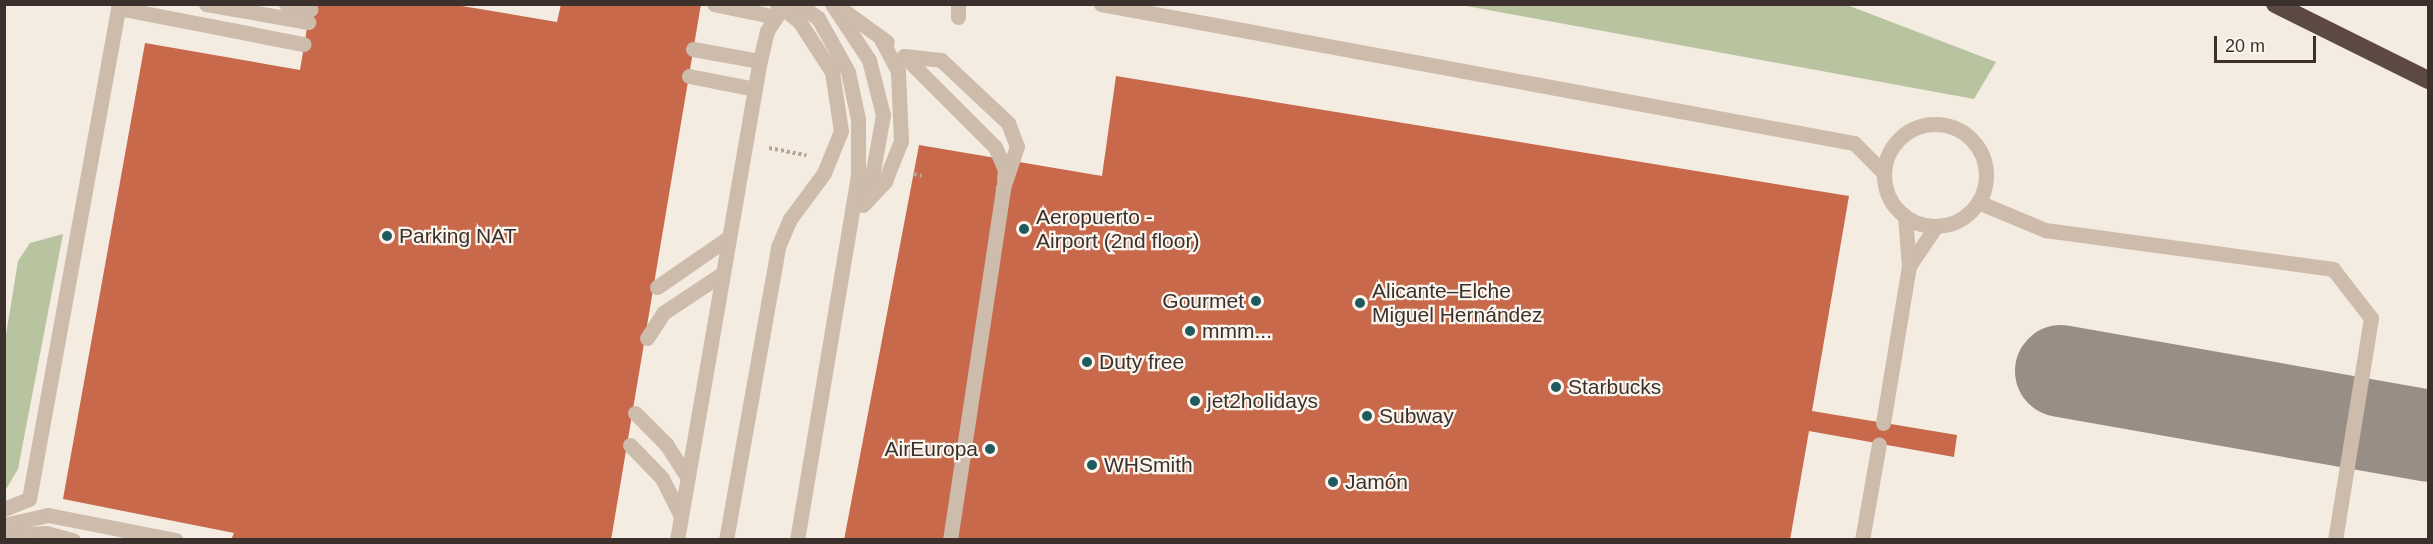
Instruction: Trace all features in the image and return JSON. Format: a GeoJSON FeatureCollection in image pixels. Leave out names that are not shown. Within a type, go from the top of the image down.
{"type":"FeatureCollection","features":[{"type":"Feature","properties":{"kind":"highway"},"geometry":{"type":"LineString","coordinates":[[2275,4],[2428,80]]}},
{"type":"Feature","properties":{"kind":"lane"},"geometry":{"type":"LineString","coordinates":[[206,4],[309,16],[286,4]]}},
{"type":"Feature","properties":{"kind":"lane"},"geometry":{"type":"LineString","coordinates":[[677,540],[760,61],[767,31],[776,17],[714,4]]}},
{"type":"Feature","properties":{"kind":"lane"},"geometry":{"type":"LineString","coordinates":[[726,540],[777,247],[790,219],[824,173],[841,131],[832,72],[799,21],[777,4]]}},
{"type":"Feature","properties":{"kind":"lane"},"geometry":{"type":"LineString","coordinates":[[797,540],[852,215],[859,134],[855,90],[831,36],[818,18],[798,4]]}},
{"type":"Feature","properties":{"kind":"lane"},"geometry":{"type":"LineString","coordinates":[[833,4],[869,60],[883,115],[872,177],[852,215]]}},
{"type":"Feature","properties":{"kind":"lane"},"geometry":{"type":"LineString","coordinates":[[833,4],[880,36],[904,56],[995,147],[1005,169],[950,540]]}},
{"type":"Feature","properties":{"kind":"lane"},"geometry":{"type":"LineString","coordinates":[[1101,4],[1854,143],[1884,173]]}},
{"type":"Feature","properties":{"kind":"lane"},"geometry":{"type":"LineString","coordinates":[[4,509],[29,499],[118,6],[304,44]]}},
{"type":"Feature","properties":{"kind":"lane"},"geometry":{"type":"LineString","coordinates":[[852,215],[885,181],[901,141],[898,71],[880,36]]}},
{"type":"Feature","properties":{"kind":"lane"},"geometry":{"type":"LineString","coordinates":[[693,49],[760,61]]}},
{"type":"Feature","properties":{"kind":"lane"},"geometry":{"type":"LineString","coordinates":[[904,56],[941,60],[1008,123],[1017,146],[1003,188]]}},
{"type":"Feature","properties":{"kind":"lane"},"geometry":{"type":"LineString","coordinates":[[689,76],[755,89]]}},
{"type":"Feature","properties":{"kind":"lane"},"geometry":{"type":"LineString","coordinates":[[1933,124],[1958,129],[1972,139],[1986,169],[1978,202],[1952,223],[1936,226],[1905,216],[1893,204],[1884,173],[1887,156],[1909,130],[1933,124]]}},
{"type":"Feature","properties":{"kind":"lane"},"geometry":{"type":"LineString","coordinates":[[1978,202],[2045,230],[2333,269],[2371,318],[2335,540]]}},
{"type":"Feature","properties":{"kind":"lane"},"geometry":{"type":"LineString","coordinates":[[1883,423],[1910,266],[1905,216]]}},
{"type":"Feature","properties":{"kind":"lane"},"geometry":{"type":"LineString","coordinates":[[1910,266],[1936,226]]}},
{"type":"Feature","properties":{"kind":"lane"},"geometry":{"type":"LineString","coordinates":[[657,287],[728,238]]}},
{"type":"Feature","properties":{"kind":"lane"},"geometry":{"type":"LineString","coordinates":[[647,338],[663,313],[722,274]]}},
{"type":"Feature","properties":{"kind":"lane"},"geometry":{"type":"LineString","coordinates":[[635,413],[666,444],[688,478]]}},
{"type":"Feature","properties":{"kind":"lane"},"geometry":{"type":"LineString","coordinates":[[1862,540],[1879,444]]}},
{"type":"Feature","properties":{"kind":"lane"},"geometry":{"type":"LineString","coordinates":[[630,445],[662,478],[681,516]]}},
{"type":"Feature","properties":{"kind":"lane"},"geometry":{"type":"LineString","coordinates":[[4,525],[48,515],[116,534],[176,540]]}},
{"type":"Feature","properties":{"kind":"lane"},"geometry":{"type":"LineString","coordinates":[[4,536],[46,533],[73,540]]}},
{"type":"Feature","properties":{"kind":"green space"},"geometry":{"type":"Polygon","coordinates":[[[1461,5],[1847,5],[1996,62],[1974,99],[1461,5]]]}},
{"type":"Feature","properties":{"kind":"green space"},"geometry":{"type":"Polygon","coordinates":[[[63,234],[18,469],[5,491],[5,341],[18,261],[30,243],[63,234]]]}},
{"type":"Feature","properties":{"kind":"building","name":"Parking NAT"},"geometry":{"type":"Polygon","coordinates":[[[311,4],[450,4],[557,22],[561,4],[701,4],[611,540],[231,540],[234,533],[63,499],[145,43],[300,70],[311,4]]]}},
{"type":"Feature","properties":{"kind":"building","name":"Alicante–Elche Miguel Hernández"},"geometry":{"type":"Polygon","coordinates":[[[1116,76],[1849,196],[1812,411],[1957,435],[1954,457],[1809,431],[1790,540],[844,540],[919,145],[1102,176],[1116,76]]]}},
{"type":"Feature","properties":{"kind":"taxiway"},"geometry":{"type":"LineString","coordinates":[[2061,371],[2428,436]]}},
{"type":"Feature","properties":{"kind":"place","name":"Aeropuerto - Airport (2nd floor)"},"geometry":{"type":"Point","coordinates":[1024,229]}},
{"type":"Feature","properties":{"kind":"place","name":"Parking NAT"},"geometry":{"type":"Point","coordinates":[387,236]}},
{"type":"Feature","properties":{"kind":"place","name":"Gourmet"},"geometry":{"type":"Point","coordinates":[1256,301]}},
{"type":"Feature","properties":{"kind":"place","name":"Alicante–Elche Miguel Hernández"},"geometry":{"type":"Point","coordinates":[1360,303]}},
{"type":"Feature","properties":{"kind":"place","name":"mmm..."},"geometry":{"type":"Point","coordinates":[1190,331]}},
{"type":"Feature","properties":{"kind":"place","name":"Duty free"},"geometry":{"type":"Point","coordinates":[1087,362]}},
{"type":"Feature","properties":{"kind":"place","name":"Starbucks"},"geometry":{"type":"Point","coordinates":[1556,387]}},
{"type":"Feature","properties":{"kind":"place","name":"jet2holidays"},"geometry":{"type":"Point","coordinates":[1195,401]}},
{"type":"Feature","properties":{"kind":"place","name":"Subway"},"geometry":{"type":"Point","coordinates":[1367,416]}},
{"type":"Feature","properties":{"kind":"place","name":"AirEuropa"},"geometry":{"type":"Point","coordinates":[990,449]}},
{"type":"Feature","properties":{"kind":"place","name":"WHSmith"},"geometry":{"type":"Point","coordinates":[1092,465]}},
{"type":"Feature","properties":{"kind":"place","name":"Jamón"},"geometry":{"type":"Point","coordinates":[1333,482]}}]}
